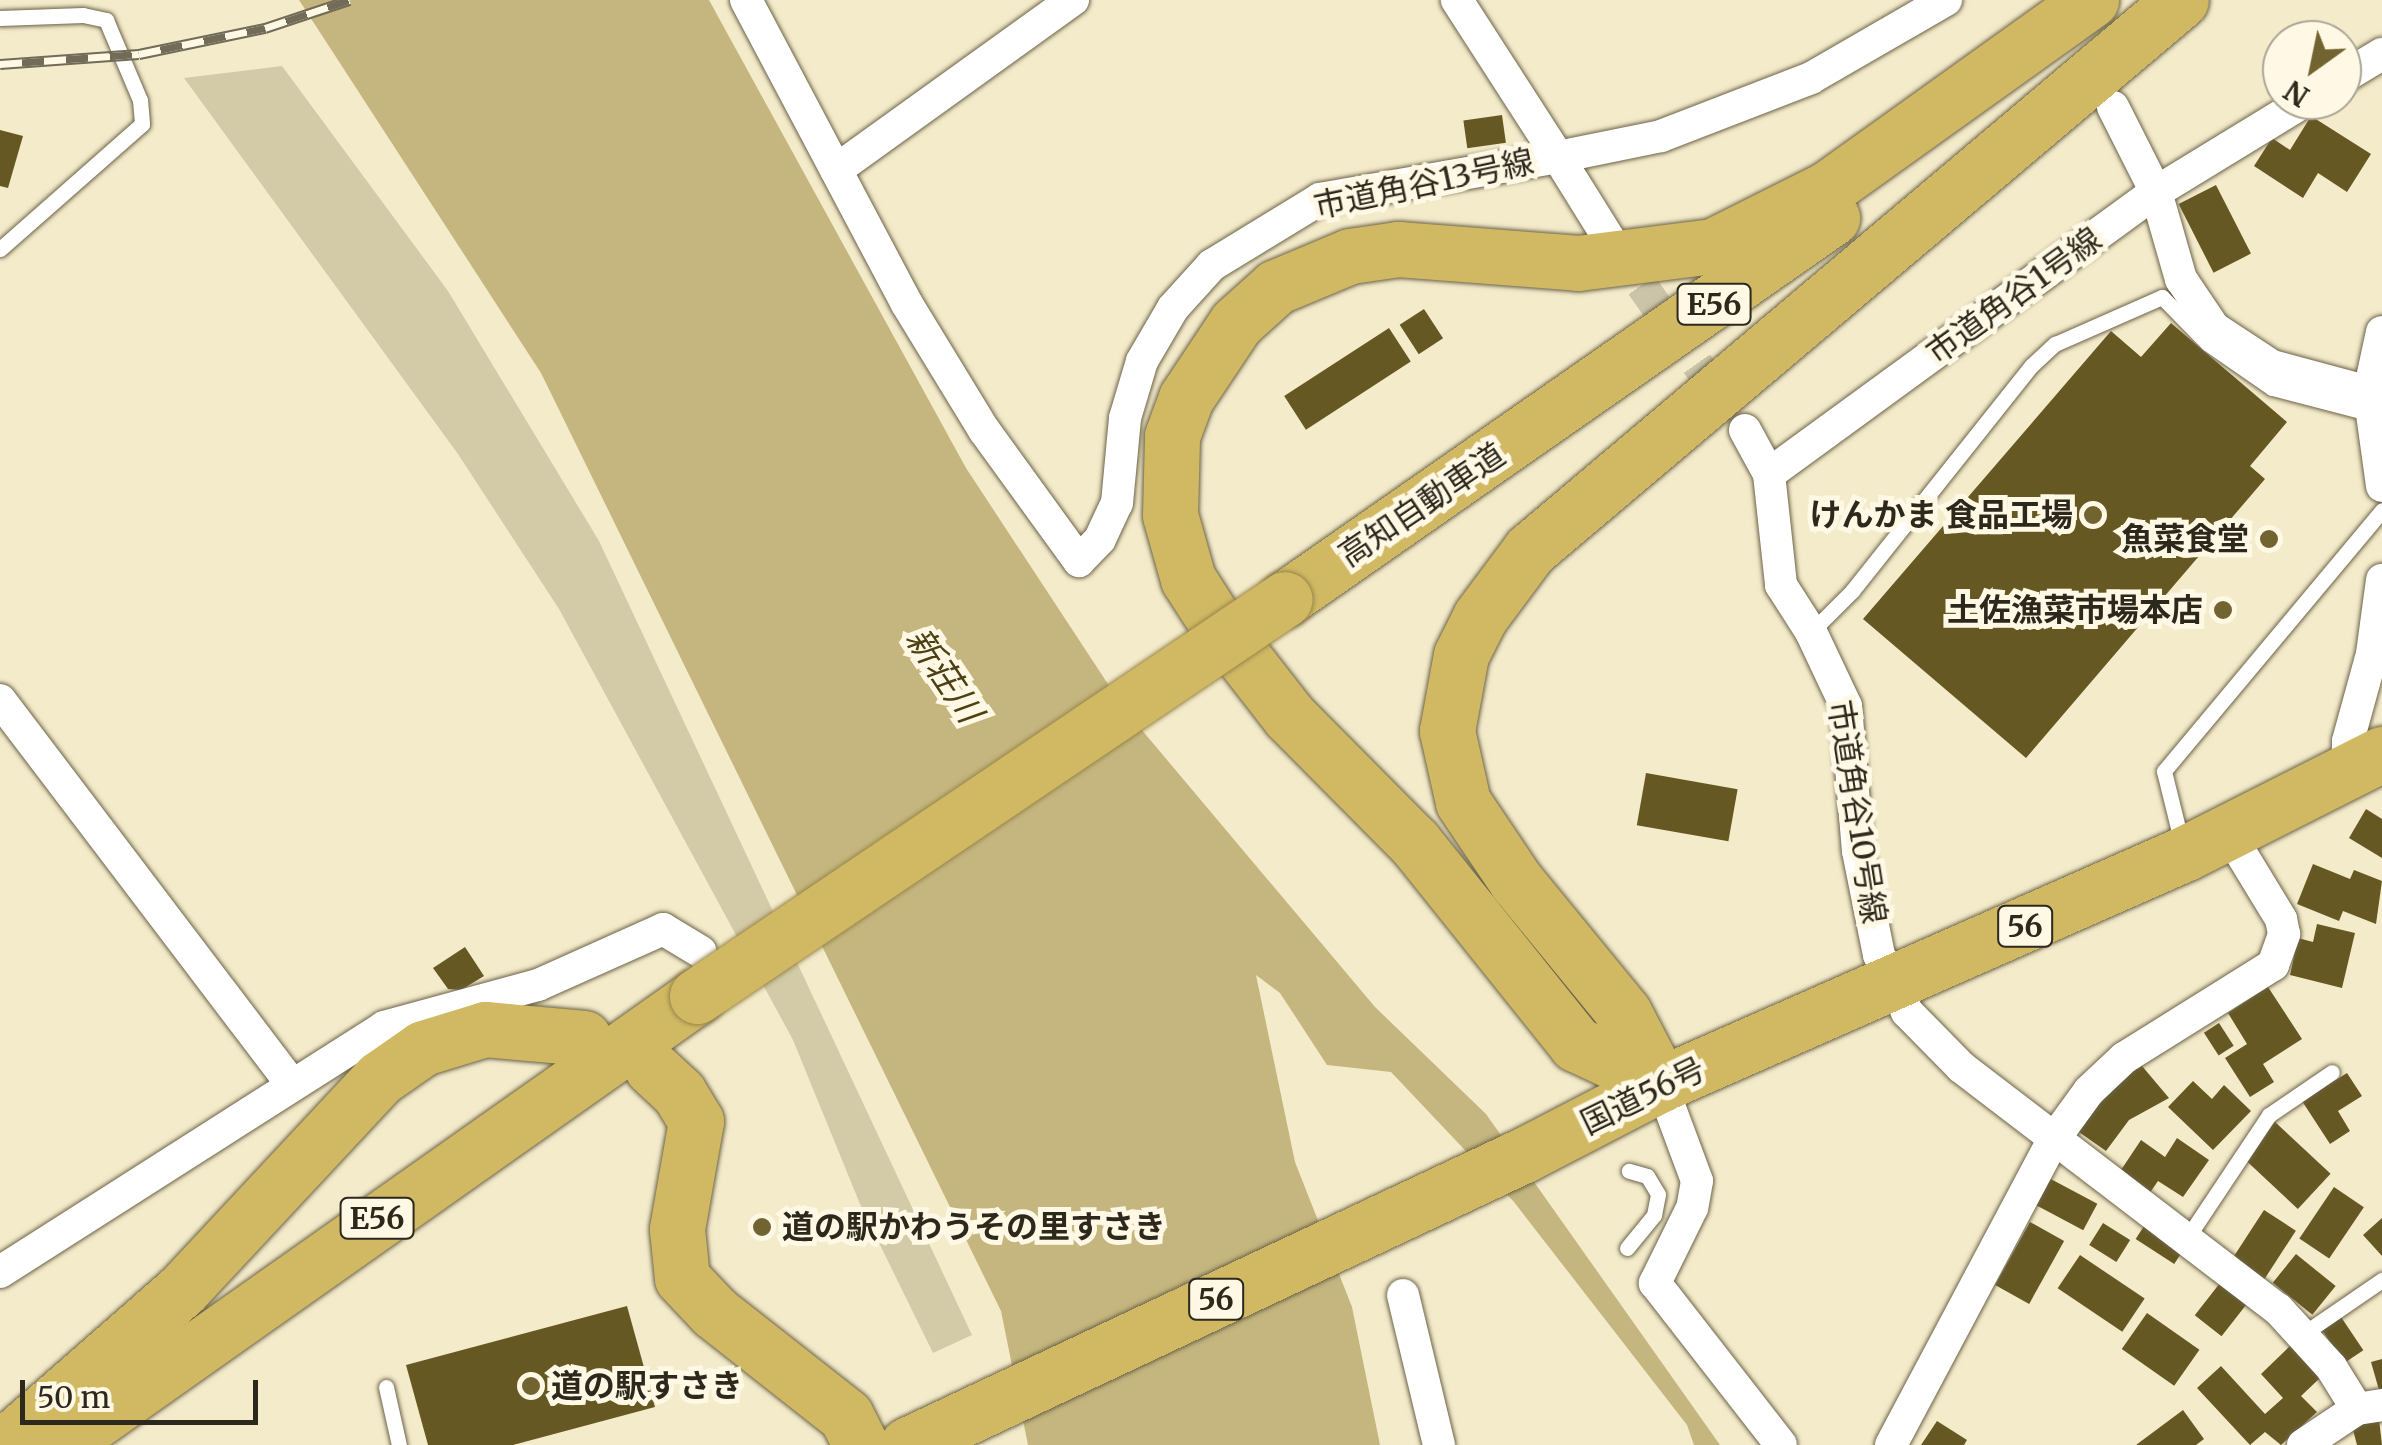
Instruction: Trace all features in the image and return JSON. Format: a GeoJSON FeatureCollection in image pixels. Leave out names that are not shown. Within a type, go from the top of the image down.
{"type":"FeatureCollection","features":[{"type":"Feature","properties":{"kind":"highway","name":"高知自動車道"},"geometry":{"type":"LineString","coordinates":[[699,974],[1285,599],[1666,339],[2138,0]]}},
{"type":"Feature","properties":{"kind":"highway"},"geometry":{"type":"LineString","coordinates":[[1661,1084],[1624,1013],[1516,881],[1463,802],[1447,731],[1461,655],[1502,582],[1530,550],[2181,0]]}},
{"type":"Feature","properties":{"kind":"highway"},"geometry":{"type":"LineString","coordinates":[[1661,1084],[1576,1044],[1414,842],[1289,716],[1215,621],[1188,579],[1170,515],[1172,436],[1186,398],[1236,323],[1276,287],[1350,256],[1398,249],[1578,264],[1658,257],[1744,232],[1828,189],[2057,1]]}},
{"type":"Feature","properties":{"kind":"highway","name":"国道56号"},"geometry":{"type":"LineString","coordinates":[[906,1445],[1526,1154],[1661,1084],[2207,842],[2365,763]]}},
{"type":"Feature","properties":{"kind":"highway","name":"E56"},"geometry":{"type":"LineString","coordinates":[[61,1445],[699,974]]}},
{"type":"Feature","properties":{"kind":"highway"},"geometry":{"type":"LineString","coordinates":[[5,1445],[156,1314],[380,1078],[423,1048],[485,1030],[584,1038]]}},
{"type":"Feature","properties":{"kind":"highway"},"geometry":{"type":"LineString","coordinates":[[652,1068],[679,1093],[696,1121],[677,1229],[682,1278],[714,1312],[846,1416],[861,1445]]}},
{"type":"Feature","properties":{"kind":"street"},"geometry":{"type":"LineString","coordinates":[[746,0],[836,170],[1073,0]]}},
{"type":"Feature","properties":{"kind":"street","name":"市道角谷13号線"},"geometry":{"type":"LineString","coordinates":[[836,170],[984,430],[1079,560],[1100,539],[1117,503],[1124,418],[1142,362],[1173,308],[1212,266],[1320,199],[1558,157],[1457,0]]}},
{"type":"Feature","properties":{"kind":"street"},"geometry":{"type":"LineString","coordinates":[[1611,242],[1558,157],[1661,136],[1811,78],[1946,0]]}},
{"type":"Feature","properties":{"kind":"street"},"geometry":{"type":"LineString","coordinates":[[2113,108],[2156,192],[2181,278],[2214,328],[2272,366],[2371,403]]}},
{"type":"Feature","properties":{"kind":"street","name":"市道角谷1号線"},"geometry":{"type":"LineString","coordinates":[[1770,474],[2156,192],[2274,120]]}},
{"type":"Feature","properties":{"kind":"street"},"geometry":{"type":"LineString","coordinates":[[2382,332],[2371,403],[2382,486]]}},
{"type":"Feature","properties":{"kind":"street"},"geometry":{"type":"LineString","coordinates":[[1744,430],[1770,474]]}},
{"type":"Feature","properties":{"kind":"street","name":"市道角谷10号線"},"geometry":{"type":"LineString","coordinates":[[1770,474],[1781,585],[1811,632],[1846,706],[1858,851],[1890,984]]}},
{"type":"Feature","properties":{"kind":"street"},"geometry":{"type":"LineString","coordinates":[[2365,763],[2348,741],[2372,654],[2382,580]]}},
{"type":"Feature","properties":{"kind":"street"},"geometry":{"type":"LineString","coordinates":[[0,700],[292,1084]]}},
{"type":"Feature","properties":{"kind":"street"},"geometry":{"type":"LineString","coordinates":[[1891,1445],[2054,1140],[2089,1091],[2124,1058],[2273,965],[2284,934],[2281,920],[2207,842]]}},
{"type":"Feature","properties":{"kind":"street"},"geometry":{"type":"LineString","coordinates":[[0,1272],[384,1027],[538,985],[663,929],[699,974]]}},
{"type":"Feature","properties":{"kind":"street"},"geometry":{"type":"LineString","coordinates":[[1890,984],[1906,1012],[1961,1066],[2054,1140],[2189,1235],[2303,1334],[2369,1407],[2303,1445]]}},
{"type":"Feature","properties":{"kind":"street"},"geometry":{"type":"LineString","coordinates":[[1661,1084],[1697,1181],[1692,1208],[1654,1283],[1781,1445]]}},
{"type":"Feature","properties":{"kind":"street"},"geometry":{"type":"LineString","coordinates":[[1402,1295],[1440,1445]]}},
{"type":"Feature","properties":{"kind":"lane"},"geometry":{"type":"LineString","coordinates":[[0,18],[82,14],[106,20],[140,100],[142,124],[0,248]]}},
{"type":"Feature","properties":{"kind":"lane"},"geometry":{"type":"LineString","coordinates":[[1811,632],[1852,591],[2031,366],[2055,344],[2162,297],[2207,343],[2272,388],[2371,403]]}},
{"type":"Feature","properties":{"kind":"lane"},"geometry":{"type":"LineString","coordinates":[[2207,842],[2172,824],[2164,771],[2382,510]]}},
{"type":"Feature","properties":{"kind":"lane"},"geometry":{"type":"LineString","coordinates":[[2189,1235],[2270,1115],[2332,1072]]}},
{"type":"Feature","properties":{"kind":"lane"},"geometry":{"type":"LineString","coordinates":[[1627,1248],[1654,1215],[1658,1194],[1647,1176],[1629,1171]]}},
{"type":"Feature","properties":{"kind":"lane"},"geometry":{"type":"LineString","coordinates":[[2303,1334],[2382,1280]]}},
{"type":"Feature","properties":{"kind":"lane"},"geometry":{"type":"LineString","coordinates":[[386,1388],[399,1445]]}},
{"type":"Feature","properties":{"kind":"shaded area"},"geometry":{"type":"Polygon","coordinates":[[[282,66],[448,291],[599,541],[972,1335],[933,1353],[860,1204],[793,1040],[559,609],[458,454],[184,78],[282,66]]]}},
{"type":"Feature","properties":{"kind":"water","name":"新荘川"},"geometry":{"type":"Polygon","coordinates":[[[299,0],[709,0],[966,468],[1125,710],[1375,1007],[1486,1114],[1720,1445],[1694,1445],[1687,1425],[1514,1202],[1391,1072],[1327,1065],[1280,993],[1256,975],[1295,1162],[1352,1307],[1380,1445],[1028,1445],[1001,1311],[541,373],[299,0]]]}},
{"type":"Feature","properties":{"kind":"building"},"geometry":{"type":"Polygon","coordinates":[[[1502,115],[1506,143],[1467,148],[1463,120],[1502,115]]]}},
{"type":"Feature","properties":{"kind":"building"},"geometry":{"type":"Polygon","coordinates":[[[2309,120],[2317,120],[2371,154],[2347,192],[2318,173],[2303,198],[2254,166],[2272,138],[2290,150],[2309,120]]]}},
{"type":"Feature","properties":{"kind":"building"},"geometry":{"type":"Polygon","coordinates":[[[0,130],[23,136],[8,188],[0,186],[0,130]]]}},
{"type":"Feature","properties":{"kind":"building"},"geometry":{"type":"Polygon","coordinates":[[[2216,185],[2251,254],[2214,273],[2179,204],[2216,185]]]}},
{"type":"Feature","properties":{"kind":"building"},"geometry":{"type":"Polygon","coordinates":[[[1424,309],[1443,338],[1419,354],[1400,325],[1424,309]]]}},
{"type":"Feature","properties":{"kind":"building","name":"けんかま 食品工場"},"geometry":{"type":"Polygon","coordinates":[[[2171,323],[2287,422],[2250,466],[2265,479],[2026,758],[1863,619],[2111,331],[2141,357],[2171,323]]]}},
{"type":"Feature","properties":{"kind":"building"},"geometry":{"type":"Polygon","coordinates":[[[1389,328],[1411,362],[1306,430],[1284,396],[1389,328]]]}},
{"type":"Feature","properties":{"kind":"building"},"geometry":{"type":"Polygon","coordinates":[[[1646,773],[1738,789],[1728,841],[1637,825],[1646,773]]]}},
{"type":"Feature","properties":{"kind":"building"},"geometry":{"type":"Polygon","coordinates":[[[2366,809],[2382,819],[2382,858],[2349,838],[2366,809]]]}},
{"type":"Feature","properties":{"kind":"building"},"geometry":{"type":"Polygon","coordinates":[[[2313,864],[2350,879],[2354,870],[2382,881],[2376,924],[2343,911],[2339,921],[2297,904],[2313,864]]]}},
{"type":"Feature","properties":{"kind":"building"},"geometry":{"type":"Polygon","coordinates":[[[2317,924],[2355,933],[2342,988],[2290,975],[2298,938],[2313,942],[2317,924]]]}},
{"type":"Feature","properties":{"kind":"building"},"geometry":{"type":"Polygon","coordinates":[[[465,947],[484,976],[461,990],[448,989],[433,968],[465,947]]]}},
{"type":"Feature","properties":{"kind":"building"},"geometry":{"type":"Polygon","coordinates":[[[2268,987],[2302,1039],[2263,1064],[2274,1082],[2250,1097],[2225,1058],[2247,1044],[2228,1013],[2268,987]]]}},
{"type":"Feature","properties":{"kind":"building"},"geometry":{"type":"Polygon","coordinates":[[[2219,1023],[2234,1046],[2219,1055],[2204,1033],[2219,1023]]]}},
{"type":"Feature","properties":{"kind":"building"},"geometry":{"type":"Polygon","coordinates":[[[2142,1066],[2169,1098],[2129,1120],[2106,1151],[2076,1130],[2102,1090],[2142,1066]]]}},
{"type":"Feature","properties":{"kind":"building"},"geometry":{"type":"Polygon","coordinates":[[[2347,1073],[2362,1096],[2338,1111],[2350,1131],[2330,1144],[2302,1101],[2347,1073]]]}},
{"type":"Feature","properties":{"kind":"building"},"geometry":{"type":"Polygon","coordinates":[[[2193,1081],[2212,1099],[2224,1085],[2251,1111],[2213,1150],[2168,1107],[2193,1081]]]}},
{"type":"Feature","properties":{"kind":"building"},"geometry":{"type":"Polygon","coordinates":[[[2275,1122],[2331,1174],[2298,1209],[2242,1157],[2275,1122]]]}},
{"type":"Feature","properties":{"kind":"building"},"geometry":{"type":"Polygon","coordinates":[[[2177,1138],[2209,1160],[2183,1197],[2158,1181],[2147,1197],[2117,1176],[2141,1140],[2165,1157],[2177,1138]]]}},
{"type":"Feature","properties":{"kind":"building"},"geometry":{"type":"Polygon","coordinates":[[[2047,1177],[2097,1204],[2083,1230],[2033,1203],[2047,1177]]]}},
{"type":"Feature","properties":{"kind":"building"},"geometry":{"type":"Polygon","coordinates":[[[2334,1187],[2364,1207],[2329,1259],[2299,1238],[2334,1187]]]}},
{"type":"Feature","properties":{"kind":"building"},"geometry":{"type":"Polygon","coordinates":[[[2264,1210],[2296,1231],[2263,1281],[2231,1260],[2264,1210]]]}},
{"type":"Feature","properties":{"kind":"building"},"geometry":{"type":"Polygon","coordinates":[[[2382,1218],[2382,1256],[2363,1235],[2382,1218]]]}},
{"type":"Feature","properties":{"kind":"building"},"geometry":{"type":"Polygon","coordinates":[[[2030,1222],[2064,1241],[2029,1304],[1995,1285],[2030,1222]]]}},
{"type":"Feature","properties":{"kind":"building"},"geometry":{"type":"Polygon","coordinates":[[[2103,1223],[2130,1240],[2116,1262],[2089,1245],[2103,1223]]]}},
{"type":"Feature","properties":{"kind":"building"},"geometry":{"type":"Polygon","coordinates":[[[2146,1223],[2185,1248],[2174,1264],[2136,1239],[2146,1223]]]}},
{"type":"Feature","properties":{"kind":"building"},"geometry":{"type":"Polygon","coordinates":[[[2296,1254],[2336,1286],[2312,1315],[2273,1283],[2296,1254]]]}},
{"type":"Feature","properties":{"kind":"building"},"geometry":{"type":"Polygon","coordinates":[[[2080,1255],[2145,1299],[2122,1332],[2058,1288],[2080,1255]]]}},
{"type":"Feature","properties":{"kind":"building"},"geometry":{"type":"Polygon","coordinates":[[[2220,1283],[2247,1304],[2222,1336],[2195,1315],[2220,1283]]]}},
{"type":"Feature","properties":{"kind":"building","name":"道の駅すさき"},"geometry":{"type":"Polygon","coordinates":[[[627,1306],[655,1407],[513,1445],[428,1445],[406,1365],[627,1306]]]}},
{"type":"Feature","properties":{"kind":"building"},"geometry":{"type":"Polygon","coordinates":[[[2147,1313],[2199,1350],[2174,1386],[2122,1349],[2147,1313]]]}},
{"type":"Feature","properties":{"kind":"building"},"geometry":{"type":"Polygon","coordinates":[[[2341,1317],[2363,1350],[2344,1363],[2322,1330],[2341,1317]]]}},
{"type":"Feature","properties":{"kind":"building"},"geometry":{"type":"Polygon","coordinates":[[[2290,1346],[2320,1378],[2301,1396],[2317,1412],[2281,1445],[2265,1432],[2250,1445],[2197,1388],[2221,1366],[2265,1414],[2283,1398],[2261,1374],[2290,1346]]]}},
{"type":"Feature","properties":{"kind":"building"},"geometry":{"type":"Polygon","coordinates":[[[2382,1359],[2382,1396],[2381,1397],[2371,1362],[2382,1359]]]}},
{"type":"Feature","properties":{"kind":"building"},"geometry":{"type":"Polygon","coordinates":[[[2183,1410],[2204,1439],[2196,1445],[2136,1445],[2183,1410]]]}},
{"type":"Feature","properties":{"kind":"building"},"geometry":{"type":"Polygon","coordinates":[[[2379,1419],[2382,1445],[2357,1445],[2352,1426],[2379,1419]]]}},
{"type":"Feature","properties":{"kind":"building"},"geometry":{"type":"Polygon","coordinates":[[[1937,1421],[1967,1440],[1964,1445],[1921,1445],[1937,1421]]]}},
{"type":"Feature","properties":{"kind":"tunnel"},"geometry":{"type":"LineString","coordinates":[[1614,246],[1727,406]]}},
{"type":"Feature","properties":{"kind":"railway"},"geometry":{"type":"LineString","coordinates":[[0,64],[139,54],[265,28],[349,0]]}},
{"type":"Feature","properties":{"kind":"place","name":"けんかま 食品工場"},"geometry":{"type":"Point","coordinates":[2093,515]}},
{"type":"Feature","properties":{"kind":"place","name":"魚菜食堂"},"geometry":{"type":"Point","coordinates":[2269,539]}},
{"type":"Feature","properties":{"kind":"place","name":"土佐漁菜市場本店"},"geometry":{"type":"Point","coordinates":[2223,610]}},
{"type":"Feature","properties":{"kind":"place","name":"道の駅かわうその里すさき"},"geometry":{"type":"Point","coordinates":[762,1227]}},
{"type":"Feature","properties":{"kind":"place","name":"道の駅すさき"},"geometry":{"type":"Point","coordinates":[531,1386]}}]}
